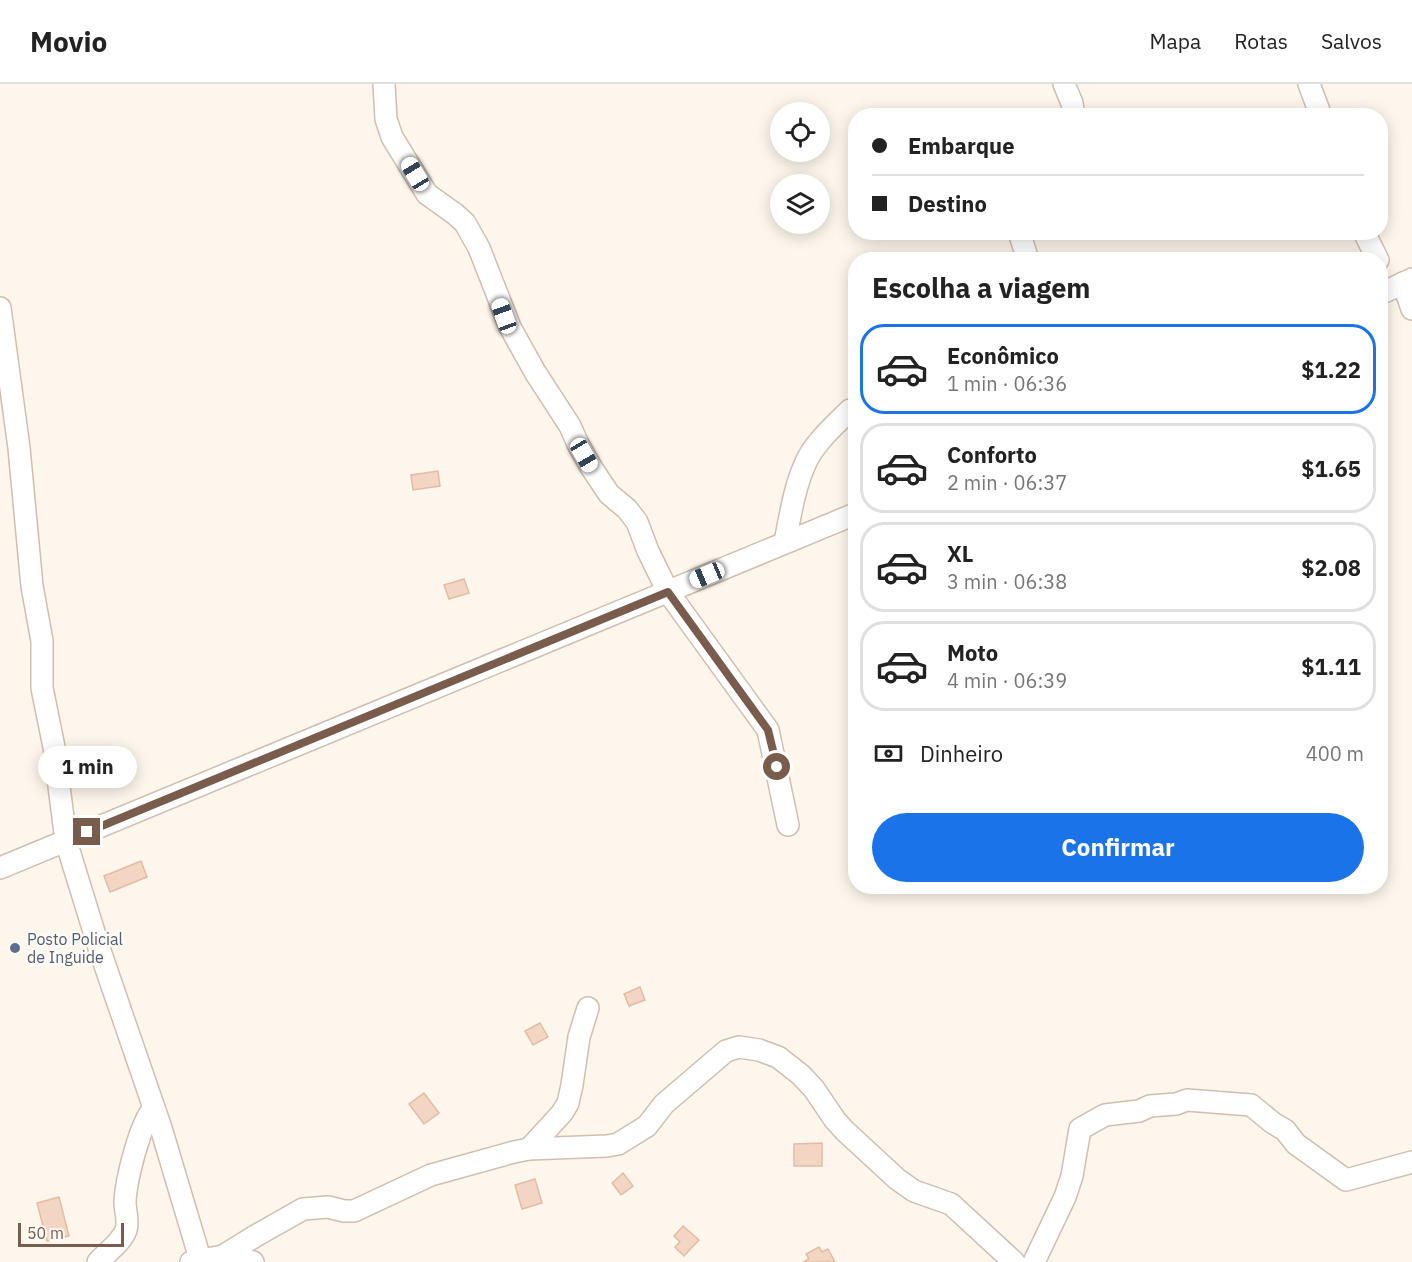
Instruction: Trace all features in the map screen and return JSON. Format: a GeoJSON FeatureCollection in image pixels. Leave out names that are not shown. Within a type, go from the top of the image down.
{"type":"FeatureCollection","features":[{"type":"Feature","properties":{"kind":"street"},"geometry":{"type":"LineString","coordinates":[[384,84],[386,119],[392,137],[427,194],[465,223],[479,248],[510,327],[535,372],[570,426],[601,483],[637,522],[668,592],[768,730],[788,825]]}},
{"type":"Feature","properties":{"kind":"street"},"geometry":{"type":"LineString","coordinates":[[1064,84],[1073,108]]}},
{"type":"Feature","properties":{"kind":"street"},"geometry":{"type":"LineString","coordinates":[[1309,84],[1318,108]]}},
{"type":"Feature","properties":{"kind":"street"},"geometry":{"type":"LineString","coordinates":[[1397,286],[1412,309]]}},
{"type":"Feature","properties":{"kind":"street"},"geometry":{"type":"LineString","coordinates":[[0,308],[19,447],[32,586],[42,640],[42,688],[54,747],[66,841],[99,948],[154,1108],[198,1261],[228,1254],[256,1234],[303,1209],[328,1207],[354,1211],[431,1175],[529,1149],[618,1144],[647,1126],[664,1104],[701,1074],[718,1056],[732,1047],[748,1047],[778,1057],[790,1066],[814,1089],[845,1131],[897,1179],[914,1191],[951,1204],[1014,1262]]}},
{"type":"Feature","properties":{"kind":"street"},"geometry":{"type":"LineString","coordinates":[[785,542],[805,462],[824,436],[848,412]]}},
{"type":"Feature","properties":{"kind":"street"},"geometry":{"type":"LineString","coordinates":[[0,868],[848,517]]}},
{"type":"Feature","properties":{"kind":"street"},"geometry":{"type":"LineString","coordinates":[[529,1149],[562,1113],[568,1102],[573,1085],[579,1037],[588,1008]]}},
{"type":"Feature","properties":{"kind":"street"},"geometry":{"type":"LineString","coordinates":[[1034,1262],[1065,1197],[1072,1176],[1077,1134],[1080,1129],[1104,1115],[1139,1111],[1150,1106],[1176,1104],[1187,1100],[1251,1105],[1273,1124],[1285,1130],[1296,1144],[1346,1180],[1412,1162]]}},
{"type":"Feature","properties":{"kind":"street"},"geometry":{"type":"LineString","coordinates":[[98,1262],[119,1241],[127,1227],[127,1192],[138,1140],[147,1115],[154,1108]]}},
{"type":"Feature","properties":{"kind":"street"},"geometry":{"type":"LineString","coordinates":[[228,1254],[253,1262]]}},
{"type":"Feature","properties":{"kind":"building"},"geometry":{"type":"Polygon","coordinates":[[[438,471],[440,486],[413,490],[411,475],[438,471]]]}},
{"type":"Feature","properties":{"kind":"building"},"geometry":{"type":"Polygon","coordinates":[[[464,579],[469,593],[449,599],[444,585],[464,579]]]}},
{"type":"Feature","properties":{"kind":"building"},"geometry":{"type":"Polygon","coordinates":[[[141,861],[147,877],[110,892],[104,876],[141,861]]]}},
{"type":"Feature","properties":{"kind":"building"},"geometry":{"type":"Polygon","coordinates":[[[640,987],[645,1000],[629,1006],[624,994],[640,987]]]}},
{"type":"Feature","properties":{"kind":"building"},"geometry":{"type":"Polygon","coordinates":[[[540,1023],[548,1037],[533,1045],[525,1031],[540,1023]]]}},
{"type":"Feature","properties":{"kind":"building"},"geometry":{"type":"Polygon","coordinates":[[[424,1093],[439,1113],[424,1124],[409,1104],[424,1093]]]}},
{"type":"Feature","properties":{"kind":"building"},"geometry":{"type":"Polygon","coordinates":[[[822,1143],[822,1166],[794,1166],[794,1144],[822,1143]]]}},
{"type":"Feature","properties":{"kind":"building"},"geometry":{"type":"Polygon","coordinates":[[[623,1173],[633,1186],[621,1195],[612,1183],[623,1173]]]}},
{"type":"Feature","properties":{"kind":"building"},"geometry":{"type":"Polygon","coordinates":[[[535,1179],[542,1203],[522,1209],[515,1185],[535,1179]]]}},
{"type":"Feature","properties":{"kind":"building"},"geometry":{"type":"Polygon","coordinates":[[[59,1197],[69,1236],[47,1241],[37,1203],[59,1197]]]}},
{"type":"Feature","properties":{"kind":"building"},"geometry":{"type":"Polygon","coordinates":[[[683,1226],[699,1240],[684,1256],[675,1247],[680,1242],[674,1236],[683,1226]]]}},
{"type":"Feature","properties":{"kind":"building"},"geometry":{"type":"Polygon","coordinates":[[[819,1247],[822,1252],[828,1249],[835,1262],[803,1262],[809,1259],[806,1254],[819,1247]]]}},
{"type":"Feature","properties":{"kind":"place","name":"Posto Policial de Inguide"},"geometry":{"type":"Point","coordinates":[15,948]}},
{"type":"Feature","properties":{"kind":"route"},"geometry":{"type":"LineString","coordinates":[[87,832],[668,592],[768,730],[777,767]]}}]}
